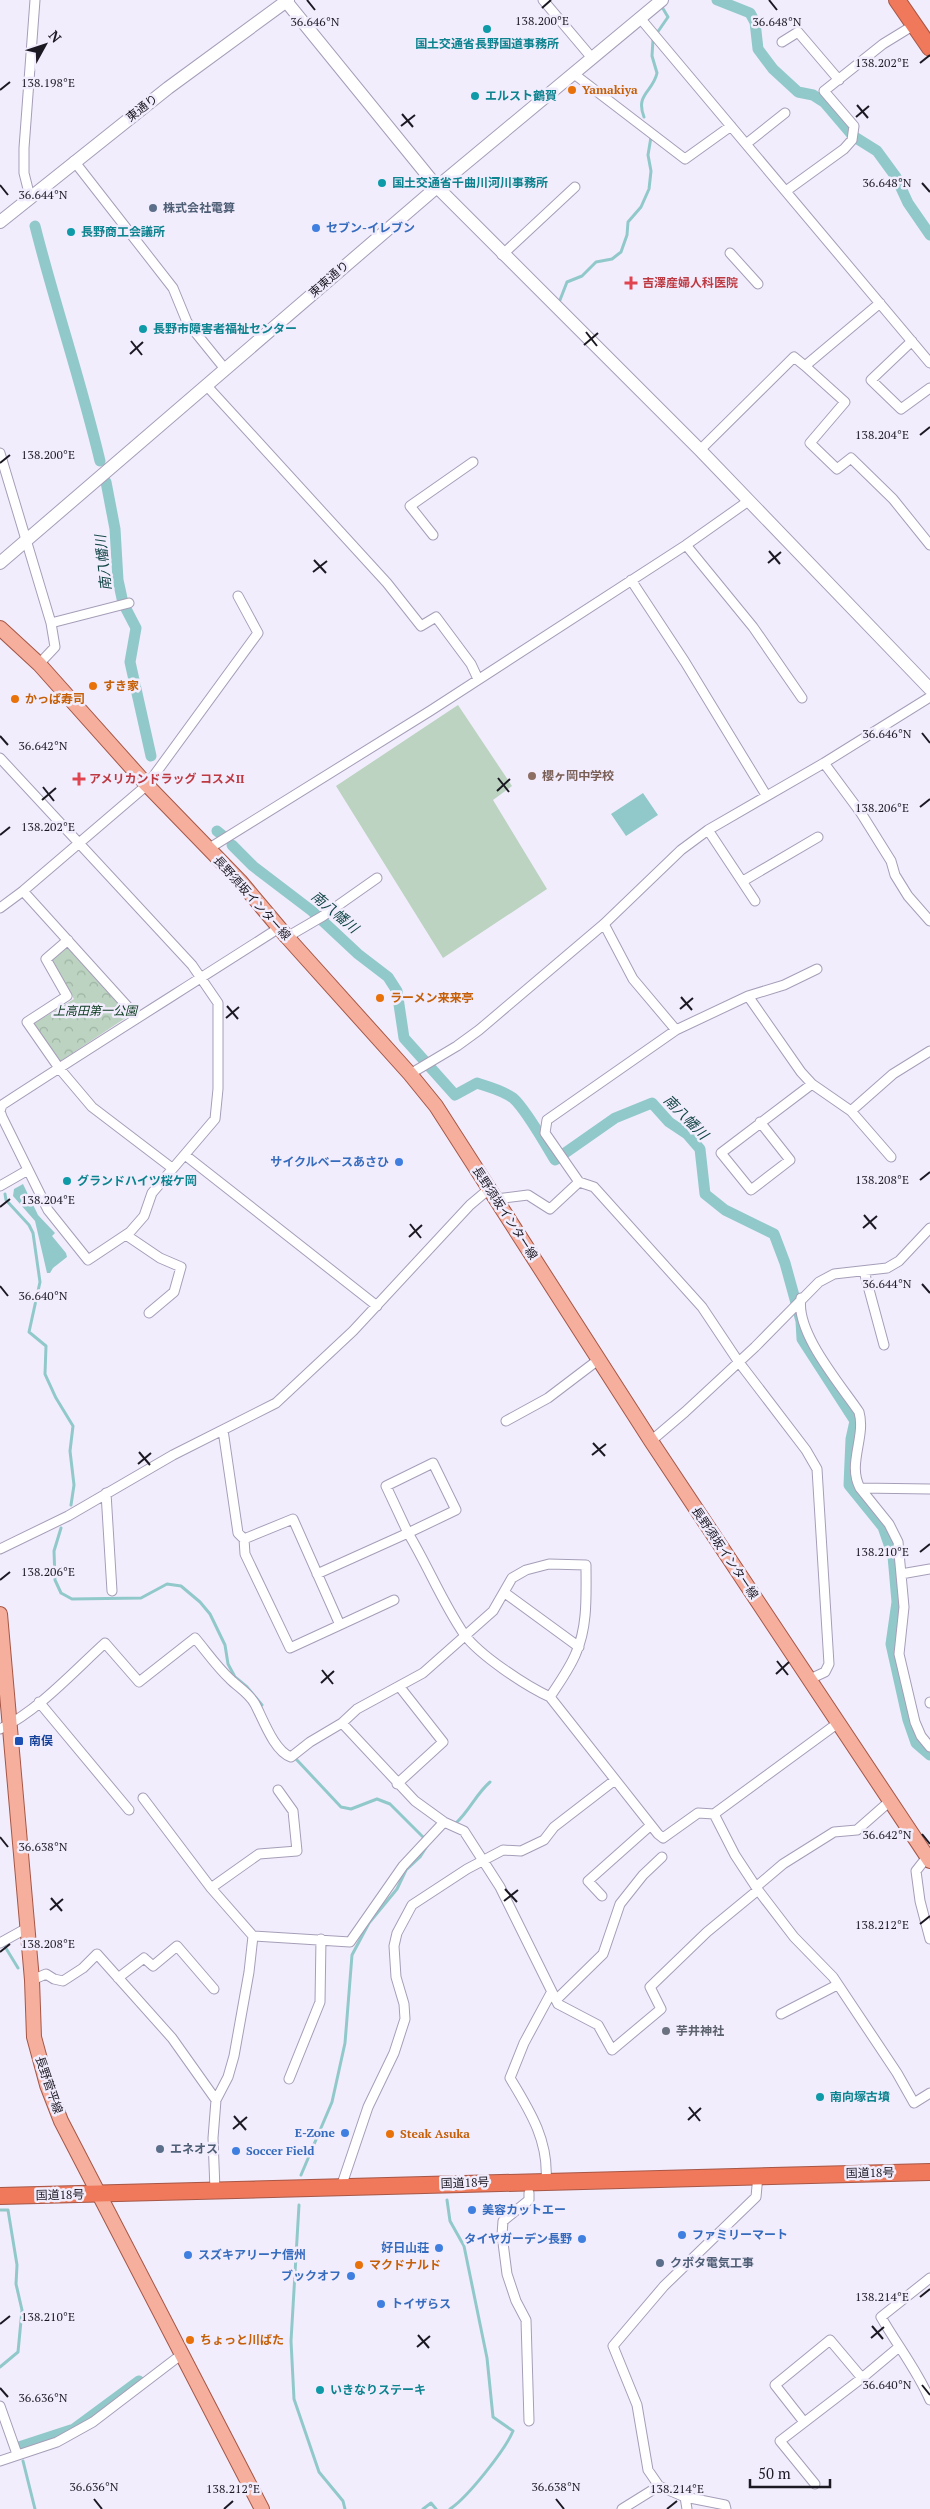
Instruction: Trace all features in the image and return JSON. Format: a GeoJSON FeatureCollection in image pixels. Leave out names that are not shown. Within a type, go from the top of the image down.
{"type":"FeatureCollection","features":[{"type":"Feature","properties":{"kind":"highway"},"geometry":{"type":"LineString","coordinates":[[897,0],[930,48]]}},
{"type":"Feature","properties":{"kind":"highway","name":"国道18号"},"geometry":{"type":"LineString","coordinates":[[0,2196],[930,2172]]}},
{"type":"Feature","properties":{"kind":"main road","name":"長野須坂インター線"},"geometry":{"type":"LineString","coordinates":[[0,628],[39,664],[147,785],[240,881],[436,1106],[651,1441],[929,1859]]}},
{"type":"Feature","properties":{"kind":"main road","name":"長野菅平線"},"geometry":{"type":"LineString","coordinates":[[0,1614],[5,1727],[32,1980],[34,2037],[47,2085],[61,2121],[98,2194],[262,2509]]}},
{"type":"Feature","properties":{"kind":"street"},"geometry":{"type":"LineString","coordinates":[[30,196],[24,173],[24,148],[35,0]]}},
{"type":"Feature","properties":{"kind":"street"},"geometry":{"type":"LineString","coordinates":[[286,0],[437,187],[502,255],[700,450],[930,689]]}},
{"type":"Feature","properties":{"kind":"street","name":"東通り"},"geometry":{"type":"LineString","coordinates":[[0,222],[30,196],[170,86],[286,0]]}},
{"type":"Feature","properties":{"kind":"street"},"geometry":{"type":"LineString","coordinates":[[543,0],[592,58]]}},
{"type":"Feature","properties":{"kind":"street","name":"東東通り"},"geometry":{"type":"LineString","coordinates":[[0,563],[437,187],[662,0]]}},
{"type":"Feature","properties":{"kind":"street"},"geometry":{"type":"LineString","coordinates":[[640,18],[930,363]]}},
{"type":"Feature","properties":{"kind":"street"},"geometry":{"type":"LineString","coordinates":[[786,192],[844,149],[853,137],[854,126],[824,91],[883,44],[914,25]]}},
{"type":"Feature","properties":{"kind":"street"},"geometry":{"type":"LineString","coordinates":[[782,42],[798,32],[839,80]]}},
{"type":"Feature","properties":{"kind":"street"},"geometry":{"type":"LineString","coordinates":[[574,74],[686,159],[730,126]]}},
{"type":"Feature","properties":{"kind":"street"},"geometry":{"type":"LineString","coordinates":[[746,144],[786,113]]}},
{"type":"Feature","properties":{"kind":"street"},"geometry":{"type":"LineString","coordinates":[[74,161],[173,288],[187,322],[226,369]]}},
{"type":"Feature","properties":{"kind":"street"},"geometry":{"type":"LineString","coordinates":[[502,255],[576,187]]}},
{"type":"Feature","properties":{"kind":"street"},"geometry":{"type":"LineString","coordinates":[[730,253],[758,284]]}},
{"type":"Feature","properties":{"kind":"street"},"geometry":{"type":"LineString","coordinates":[[805,366],[880,303]]}},
{"type":"Feature","properties":{"kind":"street"},"geometry":{"type":"LineString","coordinates":[[912,341],[871,380],[901,409],[930,388]]}},
{"type":"Feature","properties":{"kind":"street"},"geometry":{"type":"LineString","coordinates":[[700,450],[794,357],[845,402],[810,443],[837,469],[851,458],[893,499],[930,545]]}},
{"type":"Feature","properties":{"kind":"street"},"geometry":{"type":"LineString","coordinates":[[206,385],[387,583],[421,626],[436,617],[471,664],[478,679]]}},
{"type":"Feature","properties":{"kind":"street"},"geometry":{"type":"LineString","coordinates":[[0,453],[51,623],[55,647],[39,664]]}},
{"type":"Feature","properties":{"kind":"street"},"geometry":{"type":"LineString","coordinates":[[433,535],[410,506],[472,462]]}},
{"type":"Feature","properties":{"kind":"street"},"geometry":{"type":"LineString","coordinates":[[208,848],[686,546],[748,502]]}},
{"type":"Feature","properties":{"kind":"street"},"geometry":{"type":"LineString","coordinates":[[686,546],[753,627],[802,698]]}},
{"type":"Feature","properties":{"kind":"street"},"geometry":{"type":"LineString","coordinates":[[631,580],[685,662],[766,795]]}},
{"type":"Feature","properties":{"kind":"street"},"geometry":{"type":"LineString","coordinates":[[0,908],[23,891],[147,785],[258,633],[238,596]]}},
{"type":"Feature","properties":{"kind":"street"},"geometry":{"type":"LineString","coordinates":[[51,623],[125,604]]}},
{"type":"Feature","properties":{"kind":"street"},"geometry":{"type":"LineString","coordinates":[[410,1074],[479,1030],[604,924],[681,850],[708,830],[824,763],[930,697]]}},
{"type":"Feature","properties":{"kind":"street"},"geometry":{"type":"LineString","coordinates":[[0,758],[192,965],[201,978],[218,1003],[218,1089],[215,1119],[152,1193],[144,1216],[126,1235],[88,1260],[48,1210],[0,1111],[2,1105],[137,1017],[201,978],[283,932],[320,918],[377,878]]}},
{"type":"Feature","properties":{"kind":"street"},"geometry":{"type":"LineString","coordinates":[[824,763],[861,813],[891,861],[895,875],[908,896],[930,921]]}},
{"type":"Feature","properties":{"kind":"street"},"geometry":{"type":"LineString","coordinates":[[708,830],[755,901]]}},
{"type":"Feature","properties":{"kind":"street"},"geometry":{"type":"LineString","coordinates":[[743,881],[818,837]]}},
{"type":"Feature","properties":{"kind":"street"},"geometry":{"type":"LineString","coordinates":[[23,891],[137,1017]]}},
{"type":"Feature","properties":{"kind":"street"},"geometry":{"type":"LineString","coordinates":[[604,924],[633,979],[676,1030]]}},
{"type":"Feature","properties":{"kind":"street"},"geometry":{"type":"LineString","coordinates":[[68,940],[46,959],[67,996],[27,1022],[59,1068],[92,1107],[172,1168]]}},
{"type":"Feature","properties":{"kind":"street"},"geometry":{"type":"LineString","coordinates":[[810,1679],[825,1672],[829,1664],[817,1469],[806,1450],[738,1361],[702,1307],[594,1187],[579,1182],[545,1133],[547,1120],[676,1030],[748,996],[784,985],[817,969]]}},
{"type":"Feature","properties":{"kind":"street"},"geometry":{"type":"LineString","coordinates":[[748,996],[801,1072],[812,1084],[852,1111],[891,1157]]}},
{"type":"Feature","properties":{"kind":"street"},"geometry":{"type":"LineString","coordinates":[[852,1111],[893,1074],[930,1052]]}},
{"type":"Feature","properties":{"kind":"street"},"geometry":{"type":"LineString","coordinates":[[760,1122],[790,1160],[751,1190],[720,1153],[760,1122],[812,1084]]}},
{"type":"Feature","properties":{"kind":"street"},"geometry":{"type":"LineString","coordinates":[[185,1154],[376,1306]]}},
{"type":"Feature","properties":{"kind":"street"},"geometry":{"type":"LineString","coordinates":[[0,1186],[28,1170]]}},
{"type":"Feature","properties":{"kind":"street"},"geometry":{"type":"LineString","coordinates":[[0,1549],[68,1516],[106,1493],[276,1403],[353,1332],[470,1205],[492,1194],[528,1195],[550,1209],[579,1182]]}},
{"type":"Feature","properties":{"kind":"street"},"geometry":{"type":"LineString","coordinates":[[651,1441],[686,1412],[738,1361],[756,1348],[797,1302],[819,1282],[834,1274],[887,1268],[899,1261],[930,1228]]}},
{"type":"Feature","properties":{"kind":"street"},"geometry":{"type":"LineString","coordinates":[[126,1235],[160,1258],[182,1267],[174,1292],[149,1312]]}},
{"type":"Feature","properties":{"kind":"street"},"geometry":{"type":"LineString","coordinates":[[864,1271],[884,1345]]}},
{"type":"Feature","properties":{"kind":"street"},"geometry":{"type":"LineString","coordinates":[[797,1302],[807,1334],[859,1412],[862,1424],[855,1470],[856,1481],[889,1524],[898,1542],[904,1607],[899,1654],[915,1722],[921,1736],[930,1747]]}},
{"type":"Feature","properties":{"kind":"street"},"geometry":{"type":"LineString","coordinates":[[506,1421],[548,1398],[598,1360]]}},
{"type":"Feature","properties":{"kind":"street"},"geometry":{"type":"LineString","coordinates":[[223,1430],[238,1533],[244,1538],[245,1554],[290,1648],[394,1600]]}},
{"type":"Feature","properties":{"kind":"street"},"geometry":{"type":"LineString","coordinates":[[317,1574],[408,1533],[456,1510],[433,1464],[386,1486],[408,1533],[465,1636],[504,1669],[531,1688],[550,1697],[650,1825],[663,1838],[698,1812],[714,1814],[838,1723]]}},
{"type":"Feature","properties":{"kind":"street"},"geometry":{"type":"LineString","coordinates":[[860,1488],[930,1488]]}},
{"type":"Feature","properties":{"kind":"street"},"geometry":{"type":"LineString","coordinates":[[106,1493],[112,1591]]}},
{"type":"Feature","properties":{"kind":"street"},"geometry":{"type":"LineString","coordinates":[[244,1538],[293,1519],[340,1625]]}},
{"type":"Feature","properties":{"kind":"street"},"geometry":{"type":"LineString","coordinates":[[5,1727],[39,1702],[105,1643],[139,1682],[195,1638],[229,1679],[245,1692],[255,1704],[270,1734],[286,1755],[291,1757],[310,1742],[342,1723],[357,1709],[424,1673],[493,1611],[512,1578],[526,1570],[549,1564],[586,1565],[586,1609],[578,1646],[550,1697]]}},
{"type":"Feature","properties":{"kind":"street"},"geometry":{"type":"LineString","coordinates":[[902,1574],[930,1569]]}},
{"type":"Feature","properties":{"kind":"street"},"geometry":{"type":"LineString","coordinates":[[505,1593],[578,1646]]}},
{"type":"Feature","properties":{"kind":"street"},"geometry":{"type":"LineString","coordinates":[[397,1784],[443,1742],[399,1686]]}},
{"type":"Feature","properties":{"kind":"street"},"geometry":{"type":"LineString","coordinates":[[39,1702],[129,1810]]}},
{"type":"Feature","properties":{"kind":"street"},"geometry":{"type":"LineString","coordinates":[[342,1723],[397,1784],[444,1822],[464,1831],[511,1907],[540,1964],[553,1996],[572,2012],[598,2024],[612,2050],[661,2009],[650,1987],[707,1932],[783,1864],[834,1832],[857,1830],[890,1801]]}},
{"type":"Feature","properties":{"kind":"street"},"geometry":{"type":"LineString","coordinates":[[341,2186],[368,2107],[394,2052],[405,2019],[404,2004],[396,1977],[394,1946],[397,1933],[412,1905],[503,1850],[521,1851],[544,1840],[554,1827],[615,1780]]}},
{"type":"Feature","properties":{"kind":"street"},"geometry":{"type":"LineString","coordinates":[[211,1888],[259,1854],[297,1851],[293,1810],[278,1790]]}},
{"type":"Feature","properties":{"kind":"street"},"geometry":{"type":"LineString","coordinates":[[143,1798],[211,1888],[253,1936],[250,1972],[234,2056],[228,2077],[216,2100],[213,2138],[215,2190]]}},
{"type":"Feature","properties":{"kind":"street"},"geometry":{"type":"LineString","coordinates":[[714,1814],[735,1854],[757,1889],[794,1937],[833,1977],[914,2103],[930,2093]]}},
{"type":"Feature","properties":{"kind":"street"},"geometry":{"type":"LineString","coordinates":[[253,1936],[350,1942],[403,1866],[444,1822]]}},
{"type":"Feature","properties":{"kind":"street"},"geometry":{"type":"LineString","coordinates":[[602,1896],[588,1881],[650,1825]]}},
{"type":"Feature","properties":{"kind":"street"},"geometry":{"type":"LineString","coordinates":[[546,2181],[547,2164],[543,2142],[535,2120],[510,2078],[524,2043],[553,1996],[602,1954],[620,1904],[643,1875],[662,1857]]}},
{"type":"Feature","properties":{"kind":"street"},"geometry":{"type":"LineString","coordinates":[[929,1859],[916,1871],[920,1901],[930,1939]]}},
{"type":"Feature","properties":{"kind":"street"},"geometry":{"type":"LineString","coordinates":[[0,1943],[27,1928]]}},
{"type":"Feature","properties":{"kind":"street"},"geometry":{"type":"LineString","coordinates":[[289,2079],[320,2002],[321,1939]]}},
{"type":"Feature","properties":{"kind":"street"},"geometry":{"type":"LineString","coordinates":[[118,1978],[144,1958],[153,1966],[177,1946],[214,1989]]}},
{"type":"Feature","properties":{"kind":"street"},"geometry":{"type":"LineString","coordinates":[[32,1980],[46,1974],[54,1979],[63,1981],[82,1968],[97,1954],[172,2038],[216,2100]]}},
{"type":"Feature","properties":{"kind":"street"},"geometry":{"type":"LineString","coordinates":[[781,2014],[837,1985]]}},
{"type":"Feature","properties":{"kind":"street"},"geometry":{"type":"LineString","coordinates":[[726,2509],[726,2505],[685,2497],[660,2486],[648,2470],[636,2405],[613,2346],[664,2286],[756,2197],[758,2175]]}},
{"type":"Feature","properties":{"kind":"street"},"geometry":{"type":"LineString","coordinates":[[529,2421],[526,2320],[516,2301],[507,2274],[502,2221],[529,2200],[530,2194]]}},
{"type":"Feature","properties":{"kind":"street"},"geometry":{"type":"LineString","coordinates":[[930,2278],[881,2317],[898,2347],[918,2373],[930,2400]]}},
{"type":"Feature","properties":{"kind":"street"},"geometry":{"type":"LineString","coordinates":[[804,2422],[775,2385],[830,2340],[862,2378]]}},
{"type":"Feature","properties":{"kind":"street"},"geometry":{"type":"LineString","coordinates":[[815,2484],[780,2440],[862,2378],[898,2347]]}},
{"type":"Feature","properties":{"kind":"street"},"geometry":{"type":"LineString","coordinates":[[0,2461],[57,2442],[93,2422],[182,2354]]}},
{"type":"Feature","properties":{"kind":"street"},"geometry":{"type":"LineString","coordinates":[[0,2406],[17,2454]]}},
{"type":"Feature","properties":{"kind":"street"},"geometry":{"type":"LineString","coordinates":[[622,2509],[660,2486]]}},
{"type":"Feature","properties":{"kind":"street"},"geometry":{"type":"LineString","coordinates":[[685,2497],[687,2509]]}},
{"type":"Feature","properties":{"kind":"green space"},"geometry":{"type":"Polygon","coordinates":[[[458,705],[512,786],[493,800],[547,889],[443,958],[336,786],[458,705]]]}},
{"type":"Feature","properties":{"kind":"green space","name":"上高田第一公園"},"geometry":{"type":"Polygon","coordinates":[[[69,946],[130,1015],[59,1062],[33,1024],[74,999],[51,961],[69,946]]]}},
{"type":"Feature","properties":{"kind":"shaded area"},"geometry":{"type":"Polygon","coordinates":[[[643,793],[658,815],[626,836],[611,814],[643,793]]]}},
{"type":"Feature","properties":{"kind":"shaded area"},"geometry":{"type":"Polygon","coordinates":[[[23,1184],[38,1215],[55,1233],[52,1236],[66,1253],[67,1257],[53,1268],[50,1273],[47,1273],[35,1221],[13,1196],[14,1189],[23,1184]]]}},
{"type":"Feature","properties":{"kind":"waterway"},"geometry":{"type":"LineString","coordinates":[[717,0],[750,13],[755,22],[758,49],[773,69],[798,92],[813,95],[824,102],[853,136],[877,151],[896,177],[908,203],[930,235]]}},
{"type":"Feature","properties":{"kind":"waterway"},"geometry":{"type":"LineString","coordinates":[[657,33],[668,17],[662,7]]}},
{"type":"Feature","properties":{"kind":"waterway"},"geometry":{"type":"LineString","coordinates":[[644,117],[642,109],[643,98],[652,85],[657,73],[652,56],[653,39]]}},
{"type":"Feature","properties":{"kind":"waterway"},"geometry":{"type":"LineString","coordinates":[[560,300],[567,282],[582,276],[596,262],[612,259],[621,252],[627,235],[628,222],[641,207],[649,189],[651,171],[648,155],[651,137]]}},
{"type":"Feature","properties":{"kind":"waterway","name":"南八幡川"},"geometry":{"type":"LineString","coordinates":[[35,226],[100,461]]}},
{"type":"Feature","properties":{"kind":"waterway","name":"南八幡川"},"geometry":{"type":"LineString","coordinates":[[106,482],[115,529],[118,580],[123,603],[136,628],[130,662],[151,756]]}},
{"type":"Feature","properties":{"kind":"waterway","name":"南八幡川"},"geometry":{"type":"LineString","coordinates":[[217,831],[222,835]]}},
{"type":"Feature","properties":{"kind":"waterway","name":"南八幡川"},"geometry":{"type":"LineString","coordinates":[[232,845],[253,866],[312,911],[358,954],[388,977],[397,991],[404,1038],[455,1095],[477,1083],[509,1095],[523,1110],[555,1160],[615,1118],[652,1103],[669,1122],[687,1134],[700,1149],[705,1194],[725,1210],[774,1234],[785,1263],[801,1321],[802,1339],[855,1421],[851,1439],[849,1485],[883,1527],[893,1556],[897,1602],[891,1644],[908,1720],[916,1743],[930,1755]]}},
{"type":"Feature","properties":{"kind":"waterway"},"geometry":{"type":"LineString","coordinates":[[5,1194],[6,1200],[29,1225],[33,1233],[40,1282],[29,1332],[46,1346],[45,1374],[56,1398],[73,1426],[70,1451],[74,1485],[71,1505]]}},
{"type":"Feature","properties":{"kind":"waterway"},"geometry":{"type":"LineString","coordinates":[[61,1528],[54,1551],[55,1580],[61,1593],[72,1599],[141,1598],[167,1584],[181,1586],[200,1602],[210,1614],[225,1645],[228,1664],[235,1677],[247,1687],[262,1705]]}},
{"type":"Feature","properties":{"kind":"waterway"},"geometry":{"type":"LineString","coordinates":[[296,1759],[341,1807],[351,1809],[377,1799],[390,1804],[426,1840]]}},
{"type":"Feature","properties":{"kind":"waterway"},"geometry":{"type":"LineString","coordinates":[[456,1823],[490,1782]]}},
{"type":"Feature","properties":{"kind":"waterway"},"geometry":{"type":"LineString","coordinates":[[301,2175],[332,2102],[345,2043],[352,1955],[369,1923],[397,1889],[406,1870],[420,1857],[427,1846]]}},
{"type":"Feature","properties":{"kind":"waterway"},"geometry":{"type":"LineString","coordinates":[[4,1945],[18,1968]]}},
{"type":"Feature","properties":{"kind":"waterway"},"geometry":{"type":"LineString","coordinates":[[447,2200],[450,2221],[464,2246],[487,2358],[493,2417],[513,2431],[485,2473],[458,2503],[450,2509]]}},
{"type":"Feature","properties":{"kind":"waterway"},"geometry":{"type":"LineString","coordinates":[[299,2205],[291,2341],[294,2399],[319,2472],[343,2501],[345,2509]]}},
{"type":"Feature","properties":{"kind":"waterway"},"geometry":{"type":"LineString","coordinates":[[0,2210],[8,2210],[17,2265],[16,2284],[22,2310],[18,2352],[0,2367]]}},
{"type":"Feature","properties":{"kind":"waterway"},"geometry":{"type":"LineString","coordinates":[[19,2447],[74,2429],[139,2381]]}},
{"type":"Feature","properties":{"kind":"waterway"},"geometry":{"type":"LineString","coordinates":[[23,2461],[35,2509]]}},
{"type":"Feature","properties":{"kind":"waterway"},"geometry":{"type":"LineString","coordinates":[[423,2509],[431,2503],[436,2509]]}},
{"type":"Feature","properties":{"kind":"place","name":"国土交通省長野国道事務所"},"geometry":{"type":"Point","coordinates":[487,29]}},
{"type":"Feature","properties":{"kind":"place","name":"Yamakiya"},"geometry":{"type":"Point","coordinates":[572,90]}},
{"type":"Feature","properties":{"kind":"place","name":"エルスト鶴賀"},"geometry":{"type":"Point","coordinates":[475,96]}},
{"type":"Feature","properties":{"kind":"place","name":"国土交通省千曲川河川事務所"},"geometry":{"type":"Point","coordinates":[382,183]}},
{"type":"Feature","properties":{"kind":"place","name":"株式会社電算"},"geometry":{"type":"Point","coordinates":[153,208]}},
{"type":"Feature","properties":{"kind":"place","name":"セブン-イレブン"},"geometry":{"type":"Point","coordinates":[316,228]}},
{"type":"Feature","properties":{"kind":"place","name":"長野商工会議所"},"geometry":{"type":"Point","coordinates":[71,232]}},
{"type":"Feature","properties":{"kind":"place","name":"吉澤産婦人科医院"},"geometry":{"type":"Point","coordinates":[631,283]}},
{"type":"Feature","properties":{"kind":"place","name":"長野市障害者福祉センター"},"geometry":{"type":"Point","coordinates":[143,329]}},
{"type":"Feature","properties":{"kind":"place","name":"すき家"},"geometry":{"type":"Point","coordinates":[93,686]}},
{"type":"Feature","properties":{"kind":"place","name":"かっぱ寿司"},"geometry":{"type":"Point","coordinates":[15,699]}},
{"type":"Feature","properties":{"kind":"place","name":"櫻ヶ岡中学校"},"geometry":{"type":"Point","coordinates":[532,776]}},
{"type":"Feature","properties":{"kind":"place","name":"アメリカンドラッグ コスメII"},"geometry":{"type":"Point","coordinates":[79,779]}},
{"type":"Feature","properties":{"kind":"place","name":"ラーメン来来亭"},"geometry":{"type":"Point","coordinates":[380,998]}},
{"type":"Feature","properties":{"kind":"place","name":"サイクルベースあさひ"},"geometry":{"type":"Point","coordinates":[399,1162]}},
{"type":"Feature","properties":{"kind":"place","name":"グランドハイツ桜ケ岡"},"geometry":{"type":"Point","coordinates":[67,1181]}},
{"type":"Feature","properties":{"kind":"place","name":"南俣"},"geometry":{"type":"Point","coordinates":[19,1741]}},
{"type":"Feature","properties":{"kind":"place","name":"芋井神社"},"geometry":{"type":"Point","coordinates":[666,2031]}},
{"type":"Feature","properties":{"kind":"place","name":"南向塚古墳"},"geometry":{"type":"Point","coordinates":[820,2097]}},
{"type":"Feature","properties":{"kind":"place","name":"E-Zone"},"geometry":{"type":"Point","coordinates":[345,2133]}},
{"type":"Feature","properties":{"kind":"place","name":"Steak Asuka"},"geometry":{"type":"Point","coordinates":[390,2134]}},
{"type":"Feature","properties":{"kind":"place","name":"エネオス"},"geometry":{"type":"Point","coordinates":[160,2149]}},
{"type":"Feature","properties":{"kind":"place","name":"Soccer Field"},"geometry":{"type":"Point","coordinates":[236,2151]}},
{"type":"Feature","properties":{"kind":"place","name":"美容カットエー"},"geometry":{"type":"Point","coordinates":[472,2210]}},
{"type":"Feature","properties":{"kind":"place","name":"ファミリーマート"},"geometry":{"type":"Point","coordinates":[682,2235]}},
{"type":"Feature","properties":{"kind":"place","name":"タイヤガーデン長野"},"geometry":{"type":"Point","coordinates":[582,2239]}},
{"type":"Feature","properties":{"kind":"place","name":"好日山荘"},"geometry":{"type":"Point","coordinates":[439,2248]}},
{"type":"Feature","properties":{"kind":"place","name":"スズキアリーナ信州"},"geometry":{"type":"Point","coordinates":[188,2255]}},
{"type":"Feature","properties":{"kind":"place","name":"クボタ電気工事"},"geometry":{"type":"Point","coordinates":[660,2263]}},
{"type":"Feature","properties":{"kind":"place","name":"マクドナルド"},"geometry":{"type":"Point","coordinates":[359,2265]}},
{"type":"Feature","properties":{"kind":"place","name":"ブックオフ"},"geometry":{"type":"Point","coordinates":[351,2276]}},
{"type":"Feature","properties":{"kind":"place","name":"トイザらス"},"geometry":{"type":"Point","coordinates":[381,2304]}},
{"type":"Feature","properties":{"kind":"place","name":"ちょっと川ばた"},"geometry":{"type":"Point","coordinates":[190,2340]}},
{"type":"Feature","properties":{"kind":"place","name":"いきなりステーキ"},"geometry":{"type":"Point","coordinates":[320,2390]}}]}
